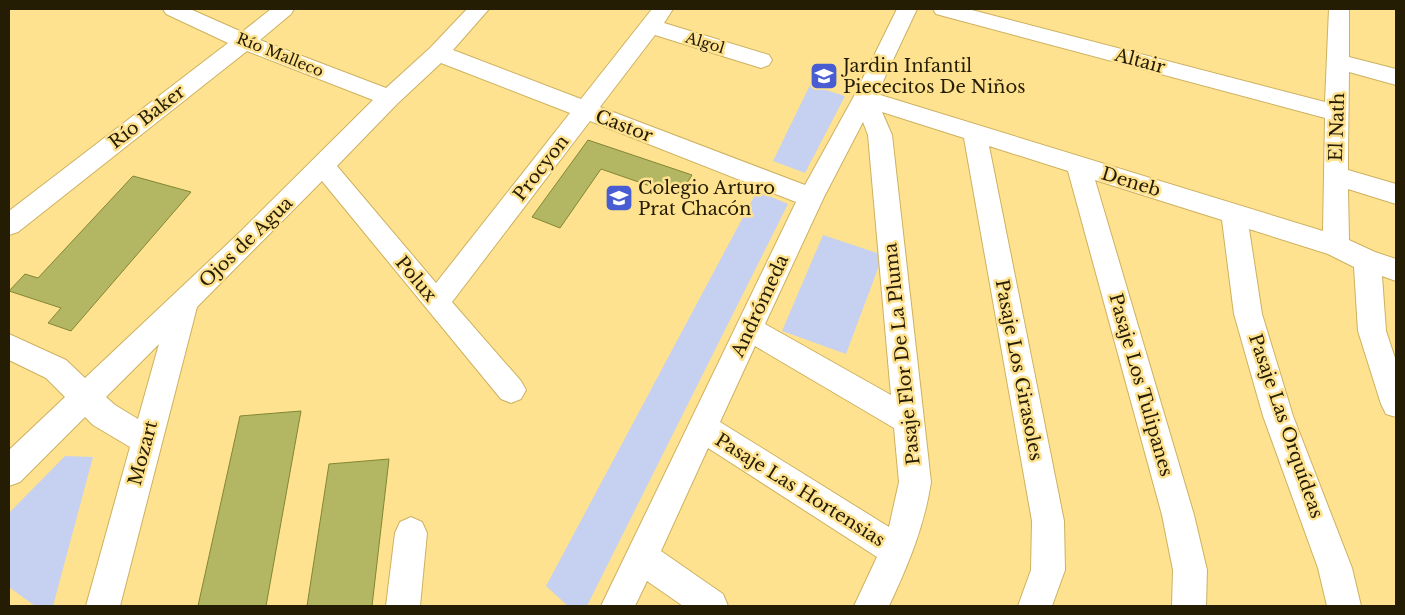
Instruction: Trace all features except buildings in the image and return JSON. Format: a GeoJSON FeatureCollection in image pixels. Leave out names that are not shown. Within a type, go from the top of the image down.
{"type":"FeatureCollection","features":[{"type":"Feature","properties":{"kind":"street","name":"Río Malleco"},"geometry":{"type":"LineString","coordinates":[[173,9],[244,42],[389,98]]}},
{"type":"Feature","properties":{"kind":"street","name":"Río Baker"},"geometry":{"type":"LineString","coordinates":[[9,224],[284,9]]}},
{"type":"Feature","properties":{"kind":"street","name":"Ojos de Agua"},"geometry":{"type":"LineString","coordinates":[[9,471],[323,166],[389,98],[438,53],[479,9]]}},
{"type":"Feature","properties":{"kind":"street","name":"Andrómeda"},"geometry":{"type":"LineString","coordinates":[[618,606],[811,197],[864,98],[906,9]]}},
{"type":"Feature","properties":{"kind":"street","name":"Altair"},"geometry":{"type":"LineString","coordinates":[[943,9],[1337,113]]}},
{"type":"Feature","properties":{"kind":"street","name":"El Nath"},"geometry":{"type":"LineString","coordinates":[[1332,10],[1339,62],[1335,176],[1336,246]]}},
{"type":"Feature","properties":{"kind":"street","name":"Algol"},"geometry":{"type":"LineString","coordinates":[[656,18],[760,60]]}},
{"type":"Feature","properties":{"kind":"street","name":"Procyon"},"geometry":{"type":"LineString","coordinates":[[436,303],[656,18]]}},
{"type":"Feature","properties":{"kind":"street","name":"Castor"},"geometry":{"type":"LineString","coordinates":[[438,53],[811,197]]}},
{"type":"Feature","properties":{"kind":"street"},"geometry":{"type":"LineString","coordinates":[[1339,62],[1396,77]]}},
{"type":"Feature","properties":{"kind":"street","name":"Deneb"},"geometry":{"type":"LineString","coordinates":[[864,98],[1336,246],[1367,261],[1396,270]]}},
{"type":"Feature","properties":{"kind":"street","name":"Pasaje Flor De La Pluma"},"geometry":{"type":"LineString","coordinates":[[864,98],[880,135],[915,482],[912,508],[898,551],[871,606]]}},
{"type":"Feature","properties":{"kind":"street","name":"Pasaje Los Girasoles"},"geometry":{"type":"LineString","coordinates":[[975,134],[1048,522],[1048,570],[1035,606]]}},
{"type":"Feature","properties":{"kind":"street","name":"Polux"},"geometry":{"type":"LineString","coordinates":[[323,166],[436,303],[511,390]]}},
{"type":"Feature","properties":{"kind":"street","name":"Pasaje Los Tulipanes"},"geometry":{"type":"LineString","coordinates":[[1079,166],[1178,515],[1190,570],[1190,606]]}},
{"type":"Feature","properties":{"kind":"street"},"geometry":{"type":"LineString","coordinates":[[1335,176],[1396,194]]}},
{"type":"Feature","properties":{"kind":"street","name":"Pasaje Las Orquídeas"},"geometry":{"type":"LineString","coordinates":[[1234,214],[1251,323],[1278,416],[1335,568],[1344,606]]}},
{"type":"Feature","properties":{"kind":"street"},"geometry":{"type":"LineString","coordinates":[[1367,261],[1372,331],[1396,404]]}},
{"type":"Feature","properties":{"kind":"street","name":"Mozart"},"geometry":{"type":"LineString","coordinates":[[103,606],[146,440],[185,301]]}},
{"type":"Feature","properties":{"kind":"street"},"geometry":{"type":"LineString","coordinates":[[750,329],[910,421]]}},
{"type":"Feature","properties":{"kind":"street"},"geometry":{"type":"LineString","coordinates":[[9,346],[56,369],[104,414],[146,440]]}},
{"type":"Feature","properties":{"kind":"street","name":"Pasaje Las Hortensias"},"geometry":{"type":"LineString","coordinates":[[703,428],[898,551]]}},
{"type":"Feature","properties":{"kind":"street"},"geometry":{"type":"LineString","coordinates":[[403,606],[411,533]]}},
{"type":"Feature","properties":{"kind":"street"},"geometry":{"type":"LineString","coordinates":[[642,557],[711,606]]}},
{"type":"Feature","properties":{"kind":"shaded area"},"geometry":{"type":"Polygon","coordinates":[[[810,85],[845,96],[805,173],[773,161],[810,85]]]}},
{"type":"Feature","properties":{"kind":"shaded area"},"geometry":{"type":"Polygon","coordinates":[[[757,191],[788,204],[587,606],[568,606],[546,586],[757,191]]]}},
{"type":"Feature","properties":{"kind":"shaded area"},"geometry":{"type":"Polygon","coordinates":[[[823,235],[883,255],[846,354],[782,331],[823,235]]]}},
{"type":"Feature","properties":{"kind":"shaded area"},"geometry":{"type":"Polygon","coordinates":[[[65,456],[93,457],[53,606],[35,606],[9,587],[9,513],[65,456]]]}},
{"type":"Feature","properties":{"kind":"place","name":"Jardin Infantil Piececitos De Niños"},"geometry":{"type":"Point","coordinates":[824,76]}},
{"type":"Feature","properties":{"kind":"place","name":"Colegio Arturo Prat Chacón"},"geometry":{"type":"Point","coordinates":[619,198]}}]}
